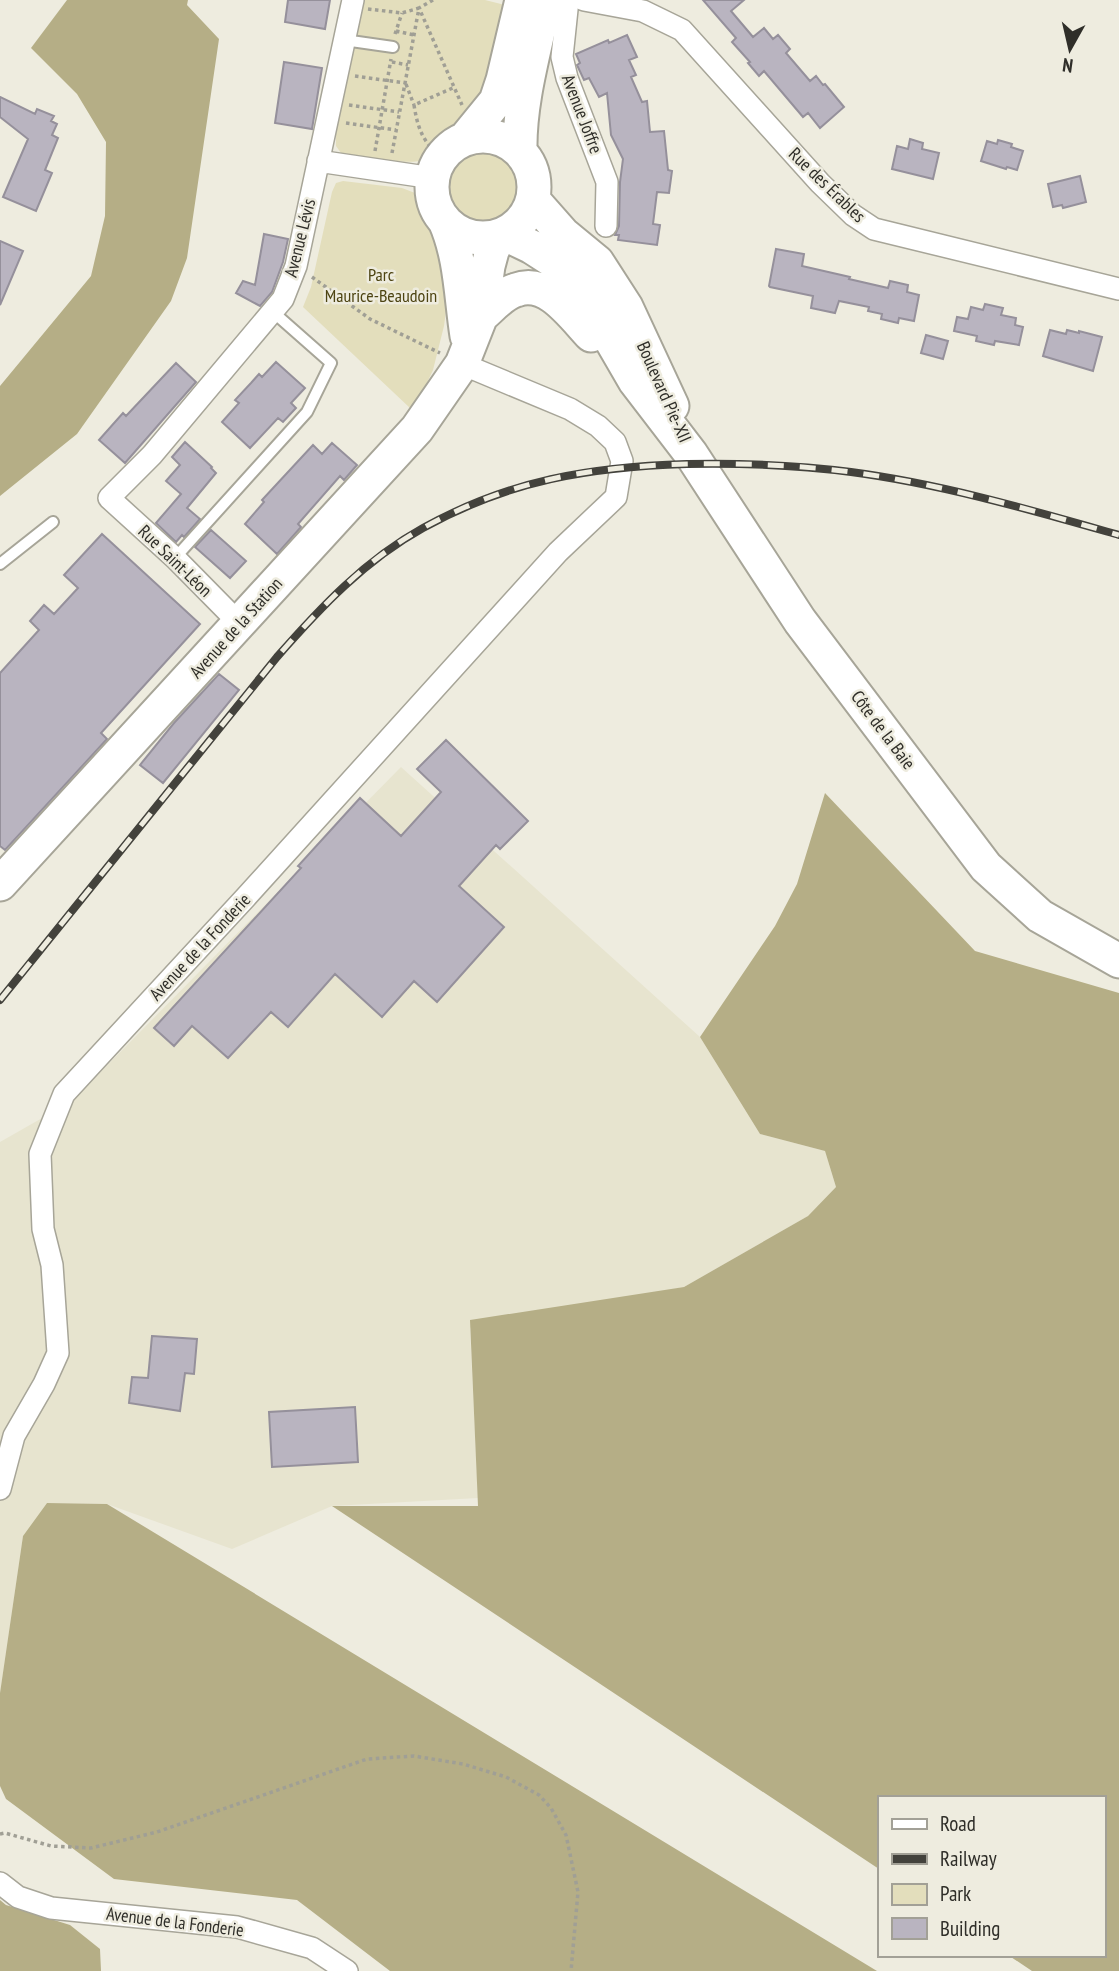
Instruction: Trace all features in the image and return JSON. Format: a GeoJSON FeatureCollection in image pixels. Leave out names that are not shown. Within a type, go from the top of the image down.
{"type":"FeatureCollection","features":[{"type":"Feature","properties":{"kind":"main road"},"geometry":{"type":"LineString","coordinates":[[471,342],[452,238],[434,201],[434,165],[453,145],[465,124],[496,101],[522,0]]}},
{"type":"Feature","properties":{"kind":"main road"},"geometry":{"type":"LineString","coordinates":[[520,151],[522,110],[545,0]]}},
{"type":"Feature","properties":{"kind":"main road"},"geometry":{"type":"LineString","coordinates":[[445,221],[470,236],[484,238],[502,235],[523,220],[533,200],[535,182],[530,165],[520,151],[500,138],[477,136],[465,124]]}},
{"type":"Feature","properties":{"kind":"main road","name":"Boulevard Pie-XII"},"geometry":{"type":"LineString","coordinates":[[533,200],[563,234],[597,262],[626,307],[691,454]]}},
{"type":"Feature","properties":{"kind":"main road","name":"Boulevard Pie-XII"},"geometry":{"type":"LineString","coordinates":[[502,235],[532,247],[560,265],[588,300],[635,381],[691,454]]}},
{"type":"Feature","properties":{"kind":"main road","name":"Avenue de la Station"},"geometry":{"type":"LineString","coordinates":[[0,884],[417,429],[471,342],[492,251],[502,235]]}},
{"type":"Feature","properties":{"kind":"main road"},"geometry":{"type":"LineString","coordinates":[[471,342],[503,297],[517,289],[540,289],[559,301],[635,381]]}},
{"type":"Feature","properties":{"kind":"main road","name":"Côte de la Baie"},"geometry":{"type":"LineString","coordinates":[[691,454],[800,621],[986,867],[1040,916],[1119,961]]}},
{"type":"Feature","properties":{"kind":"street","name":"Avenue Lévis"},"geometry":{"type":"LineString","coordinates":[[109,498],[152,455],[283,299],[296,266],[318,161],[351,41],[353,0]]}},
{"type":"Feature","properties":{"kind":"street","name":"Avenue Joffre"},"geometry":{"type":"LineString","coordinates":[[568,0],[562,57],[567,78],[607,182],[606,226]]}},
{"type":"Feature","properties":{"kind":"street","name":"Rue des Érables"},"geometry":{"type":"LineString","coordinates":[[584,0],[643,11],[682,30],[820,183],[853,215],[874,229],[1119,289]]}},
{"type":"Feature","properties":{"kind":"street"},"geometry":{"type":"LineString","coordinates":[[318,161],[434,165]]}},
{"type":"Feature","properties":{"kind":"street","name":"Avenue de la Fonderie"},"geometry":{"type":"LineString","coordinates":[[0,1489],[14,1436],[44,1384],[58,1353],[52,1265],[43,1229],[40,1154],[64,1094],[558,552],[617,497],[622,461],[615,442],[598,426],[471,342]]}},
{"type":"Feature","properties":{"kind":"street","name":"Rue Saint-Léon"},"geometry":{"type":"LineString","coordinates":[[109,498],[175,558],[240,624]]}},
{"type":"Feature","properties":{"kind":"street","name":"Avenue de la Fonderie"},"geometry":{"type":"LineString","coordinates":[[0,1883],[18,1897],[51,1908],[237,1927],[312,1948],[348,1971]]}},
{"type":"Feature","properties":{"kind":"lane"},"geometry":{"type":"LineString","coordinates":[[351,41],[393,47]]}},
{"type":"Feature","properties":{"kind":"lane"},"geometry":{"type":"LineString","coordinates":[[175,558],[307,412],[331,363],[272,311]]}},
{"type":"Feature","properties":{"kind":"lane"},"geometry":{"type":"LineString","coordinates":[[0,564],[53,522]]}},
{"type":"Feature","properties":{"kind":"path"},"geometry":{"type":"LineString","coordinates":[[351,41],[364,9],[402,13],[433,0]]}},
{"type":"Feature","properties":{"kind":"path"},"geometry":{"type":"LineString","coordinates":[[391,160],[419,8]]}},
{"type":"Feature","properties":{"kind":"path"},"geometry":{"type":"LineString","coordinates":[[419,8],[454,88],[465,124]]}},
{"type":"Feature","properties":{"kind":"path"},"geometry":{"type":"LineString","coordinates":[[373,157],[396,31],[402,13]]}},
{"type":"Feature","properties":{"kind":"path"},"geometry":{"type":"LineString","coordinates":[[396,31],[414,35]]}},
{"type":"Feature","properties":{"kind":"path"},"geometry":{"type":"LineString","coordinates":[[390,61],[408,65]]}},
{"type":"Feature","properties":{"kind":"path"},"geometry":{"type":"LineString","coordinates":[[348,75],[405,83]]}},
{"type":"Feature","properties":{"kind":"path"},"geometry":{"type":"LineString","coordinates":[[405,83],[414,105],[418,127],[434,165]]}},
{"type":"Feature","properties":{"kind":"path"},"geometry":{"type":"LineString","coordinates":[[414,105],[454,88]]}},
{"type":"Feature","properties":{"kind":"path"},"geometry":{"type":"LineString","coordinates":[[342,132],[341,122],[348,95]]}},
{"type":"Feature","properties":{"kind":"path"},"geometry":{"type":"LineString","coordinates":[[344,104],[399,112]]}},
{"type":"Feature","properties":{"kind":"path"},"geometry":{"type":"LineString","coordinates":[[341,122],[396,130]]}},
{"type":"Feature","properties":{"kind":"path"},"geometry":{"type":"LineString","coordinates":[[296,266],[370,319],[471,342]]}},
{"type":"Feature","properties":{"kind":"path"},"geometry":{"type":"LineString","coordinates":[[0,1834],[5,1833],[51,1846],[91,1848],[157,1832],[367,1759],[414,1756],[463,1764],[506,1777],[539,1795],[551,1808],[566,1836],[578,1892],[571,1971]]}},
{"type":"Feature","properties":{"kind":"shaded area"},"geometry":{"type":"Polygon","coordinates":[[[67,0],[188,0],[187,5],[219,39],[187,258],[171,301],[77,434],[0,496],[0,386],[91,276],[105,216],[106,142],[77,94],[31,48],[67,0]]]}},
{"type":"Feature","properties":{"kind":"shaded area"},"geometry":{"type":"Polygon","coordinates":[[[401,767],[700,1037],[760,1134],[825,1151],[836,1187],[808,1216],[684,1287],[470,1328],[478,1498],[332,1506],[232,1549],[107,1504],[47,1503],[23,1536],[0,1693],[0,1142],[72,1101],[401,767]]]}},
{"type":"Feature","properties":{"kind":"shaded area"},"geometry":{"type":"Polygon","coordinates":[[[825,793],[975,951],[1119,993],[1119,1971],[1032,1971],[1011,1957],[1105,1957],[1105,1796],[878,1796],[878,1868],[332,1506],[478,1506],[470,1320],[684,1287],[808,1216],[836,1187],[825,1151],[760,1134],[700,1037],[775,926],[797,884],[825,793]]]}},
{"type":"Feature","properties":{"kind":"shaded area"},"geometry":{"type":"Polygon","coordinates":[[[47,1503],[107,1504],[877,1971],[390,1971],[297,1900],[114,1879],[6,1799],[0,1786],[0,1693],[23,1536],[47,1503]]]}},
{"type":"Feature","properties":{"kind":"shaded area"},"geometry":{"type":"Polygon","coordinates":[[[0,1900],[6,1905],[70,1925],[100,1949],[101,1971],[0,1971],[0,1900]]]}},
{"type":"Feature","properties":{"kind":"green space"},"geometry":{"type":"Polygon","coordinates":[[[361,0],[485,0],[509,6],[493,82],[428,159],[408,162],[385,160],[341,153],[336,146],[361,0]]]}},
{"type":"Feature","properties":{"kind":"green space"},"geometry":{"type":"Polygon","coordinates":[[[489,153],[502,159],[511,168],[515,174],[515,202],[507,213],[496,221],[475,223],[457,213],[449,202],[447,181],[457,163],[468,155],[489,153]]]}},
{"type":"Feature","properties":{"kind":"green space","name":"Parc Maurice-Beaudoin"},"geometry":{"type":"Polygon","coordinates":[[[343,181],[402,188],[415,193],[436,231],[447,304],[444,326],[433,370],[410,408],[303,307],[311,287],[332,192],[336,183],[343,181]]]}},
{"type":"Feature","properties":{"kind":"building"},"geometry":{"type":"Polygon","coordinates":[[[288,0],[330,0],[325,29],[285,22],[288,0]]]}},
{"type":"Feature","properties":{"kind":"building"},"geometry":{"type":"Polygon","coordinates":[[[703,0],[744,0],[731,11],[753,37],[764,28],[773,39],[778,35],[790,49],[786,53],[810,81],[816,76],[844,107],[820,128],[808,113],[803,117],[764,71],[759,76],[732,42],[736,38],[703,0]]]}},
{"type":"Feature","properties":{"kind":"building"},"geometry":{"type":"Polygon","coordinates":[[[627,35],[637,57],[629,60],[636,75],[631,77],[642,102],[647,101],[650,132],[664,131],[668,170],[672,171],[669,193],[657,192],[653,224],[660,225],[657,245],[618,240],[619,235],[615,235],[619,226],[623,159],[611,135],[607,93],[599,97],[589,78],[584,80],[577,65],[580,63],[576,54],[627,35]]]}},
{"type":"Feature","properties":{"kind":"building"},"geometry":{"type":"Polygon","coordinates":[[[284,62],[322,68],[312,129],[275,123],[284,62]]]}},
{"type":"Feature","properties":{"kind":"building"},"geometry":{"type":"Polygon","coordinates":[[[0,97],[35,114],[37,109],[54,116],[51,121],[57,124],[52,135],[58,138],[45,170],[52,173],[36,211],[3,197],[28,139],[0,117],[0,97]]]}},
{"type":"Feature","properties":{"kind":"building"},"geometry":{"type":"Polygon","coordinates":[[[910,139],[923,143],[922,149],[939,153],[933,179],[892,169],[897,146],[908,149],[910,139]]]}},
{"type":"Feature","properties":{"kind":"building"},"geometry":{"type":"Polygon","coordinates":[[[998,140],[1023,151],[1017,170],[981,161],[987,141],[997,144],[998,140]]]}},
{"type":"Feature","properties":{"kind":"building"},"geometry":{"type":"Polygon","coordinates":[[[1080,176],[1086,202],[1063,208],[1062,205],[1053,207],[1048,184],[1080,176]]]}},
{"type":"Feature","properties":{"kind":"building"},"geometry":{"type":"Polygon","coordinates":[[[264,234],[288,239],[272,292],[260,306],[236,293],[243,281],[255,285],[264,234]]]}},
{"type":"Feature","properties":{"kind":"building"},"geometry":{"type":"Polygon","coordinates":[[[0,241],[23,251],[0,305],[0,241]]]}},
{"type":"Feature","properties":{"kind":"building"},"geometry":{"type":"Polygon","coordinates":[[[776,249],[804,254],[802,266],[850,277],[849,279],[888,288],[890,281],[908,285],[907,292],[919,295],[914,321],[899,318],[898,323],[881,319],[882,314],[868,311],[869,307],[839,301],[835,313],[811,308],[813,296],[770,287],[776,249]]]}},
{"type":"Feature","properties":{"kind":"building"},"geometry":{"type":"Polygon","coordinates":[[[985,304],[1003,308],[1001,315],[1016,318],[1015,325],[1023,327],[1019,345],[995,341],[994,345],[976,341],[977,336],[954,331],[957,317],[968,319],[971,307],[983,310],[985,304]]]}},
{"type":"Feature","properties":{"kind":"building"},"geometry":{"type":"Polygon","coordinates":[[[1050,330],[1066,334],[1067,330],[1079,331],[1102,337],[1093,371],[1043,356],[1050,330]]]}},
{"type":"Feature","properties":{"kind":"building"},"geometry":{"type":"Polygon","coordinates":[[[926,335],[948,341],[943,359],[921,353],[926,335]]]}},
{"type":"Feature","properties":{"kind":"building"},"geometry":{"type":"Polygon","coordinates":[[[276,362],[305,388],[291,403],[296,408],[283,422],[278,418],[250,448],[222,422],[239,403],[235,400],[259,374],[262,377],[276,362]]]}},
{"type":"Feature","properties":{"kind":"building"},"geometry":{"type":"Polygon","coordinates":[[[176,363],[196,382],[125,463],[99,440],[123,413],[126,416],[176,363]]]}},
{"type":"Feature","properties":{"kind":"building"},"geometry":{"type":"Polygon","coordinates":[[[185,442],[216,473],[187,508],[200,519],[176,542],[156,523],[181,494],[166,481],[180,465],[172,457],[185,442]]]}},
{"type":"Feature","properties":{"kind":"building"},"geometry":{"type":"Polygon","coordinates":[[[332,443],[357,465],[344,480],[340,476],[298,524],[301,527],[277,554],[245,524],[264,502],[262,500],[313,445],[322,454],[332,443]]]}},
{"type":"Feature","properties":{"kind":"building"},"geometry":{"type":"Polygon","coordinates":[[[211,530],[246,561],[230,578],[195,547],[211,530]]]}},
{"type":"Feature","properties":{"kind":"building"},"geometry":{"type":"Polygon","coordinates":[[[102,534],[200,624],[101,733],[107,739],[5,850],[0,846],[0,673],[39,630],[30,621],[44,605],[54,614],[78,588],[64,575],[102,534]]]}},
{"type":"Feature","properties":{"kind":"building"},"geometry":{"type":"Polygon","coordinates":[[[219,674],[239,690],[163,783],[140,765],[219,674]]]}},
{"type":"Feature","properties":{"kind":"building"},"geometry":{"type":"Polygon","coordinates":[[[446,740],[528,821],[500,849],[496,845],[459,886],[504,927],[437,1002],[414,981],[382,1017],[335,974],[288,1027],[271,1012],[228,1058],[192,1026],[174,1046],[154,1028],[301,868],[298,866],[360,798],[401,836],[441,792],[417,769],[446,740]]]}},
{"type":"Feature","properties":{"kind":"building"},"geometry":{"type":"Polygon","coordinates":[[[152,1336],[197,1339],[194,1374],[185,1373],[180,1411],[129,1403],[132,1377],[148,1378],[152,1336]]]}},
{"type":"Feature","properties":{"kind":"building"},"geometry":{"type":"Polygon","coordinates":[[[355,1407],[358,1462],[272,1467],[269,1412],[355,1407]]]}},
{"type":"Feature","properties":{"kind":"railway"},"geometry":{"type":"LineString","coordinates":[[0,1000],[277,657],[327,603],[363,570],[402,541],[423,528],[487,498],[551,479],[617,469],[687,464],[790,466],[919,483],[1119,535]]}}]}
